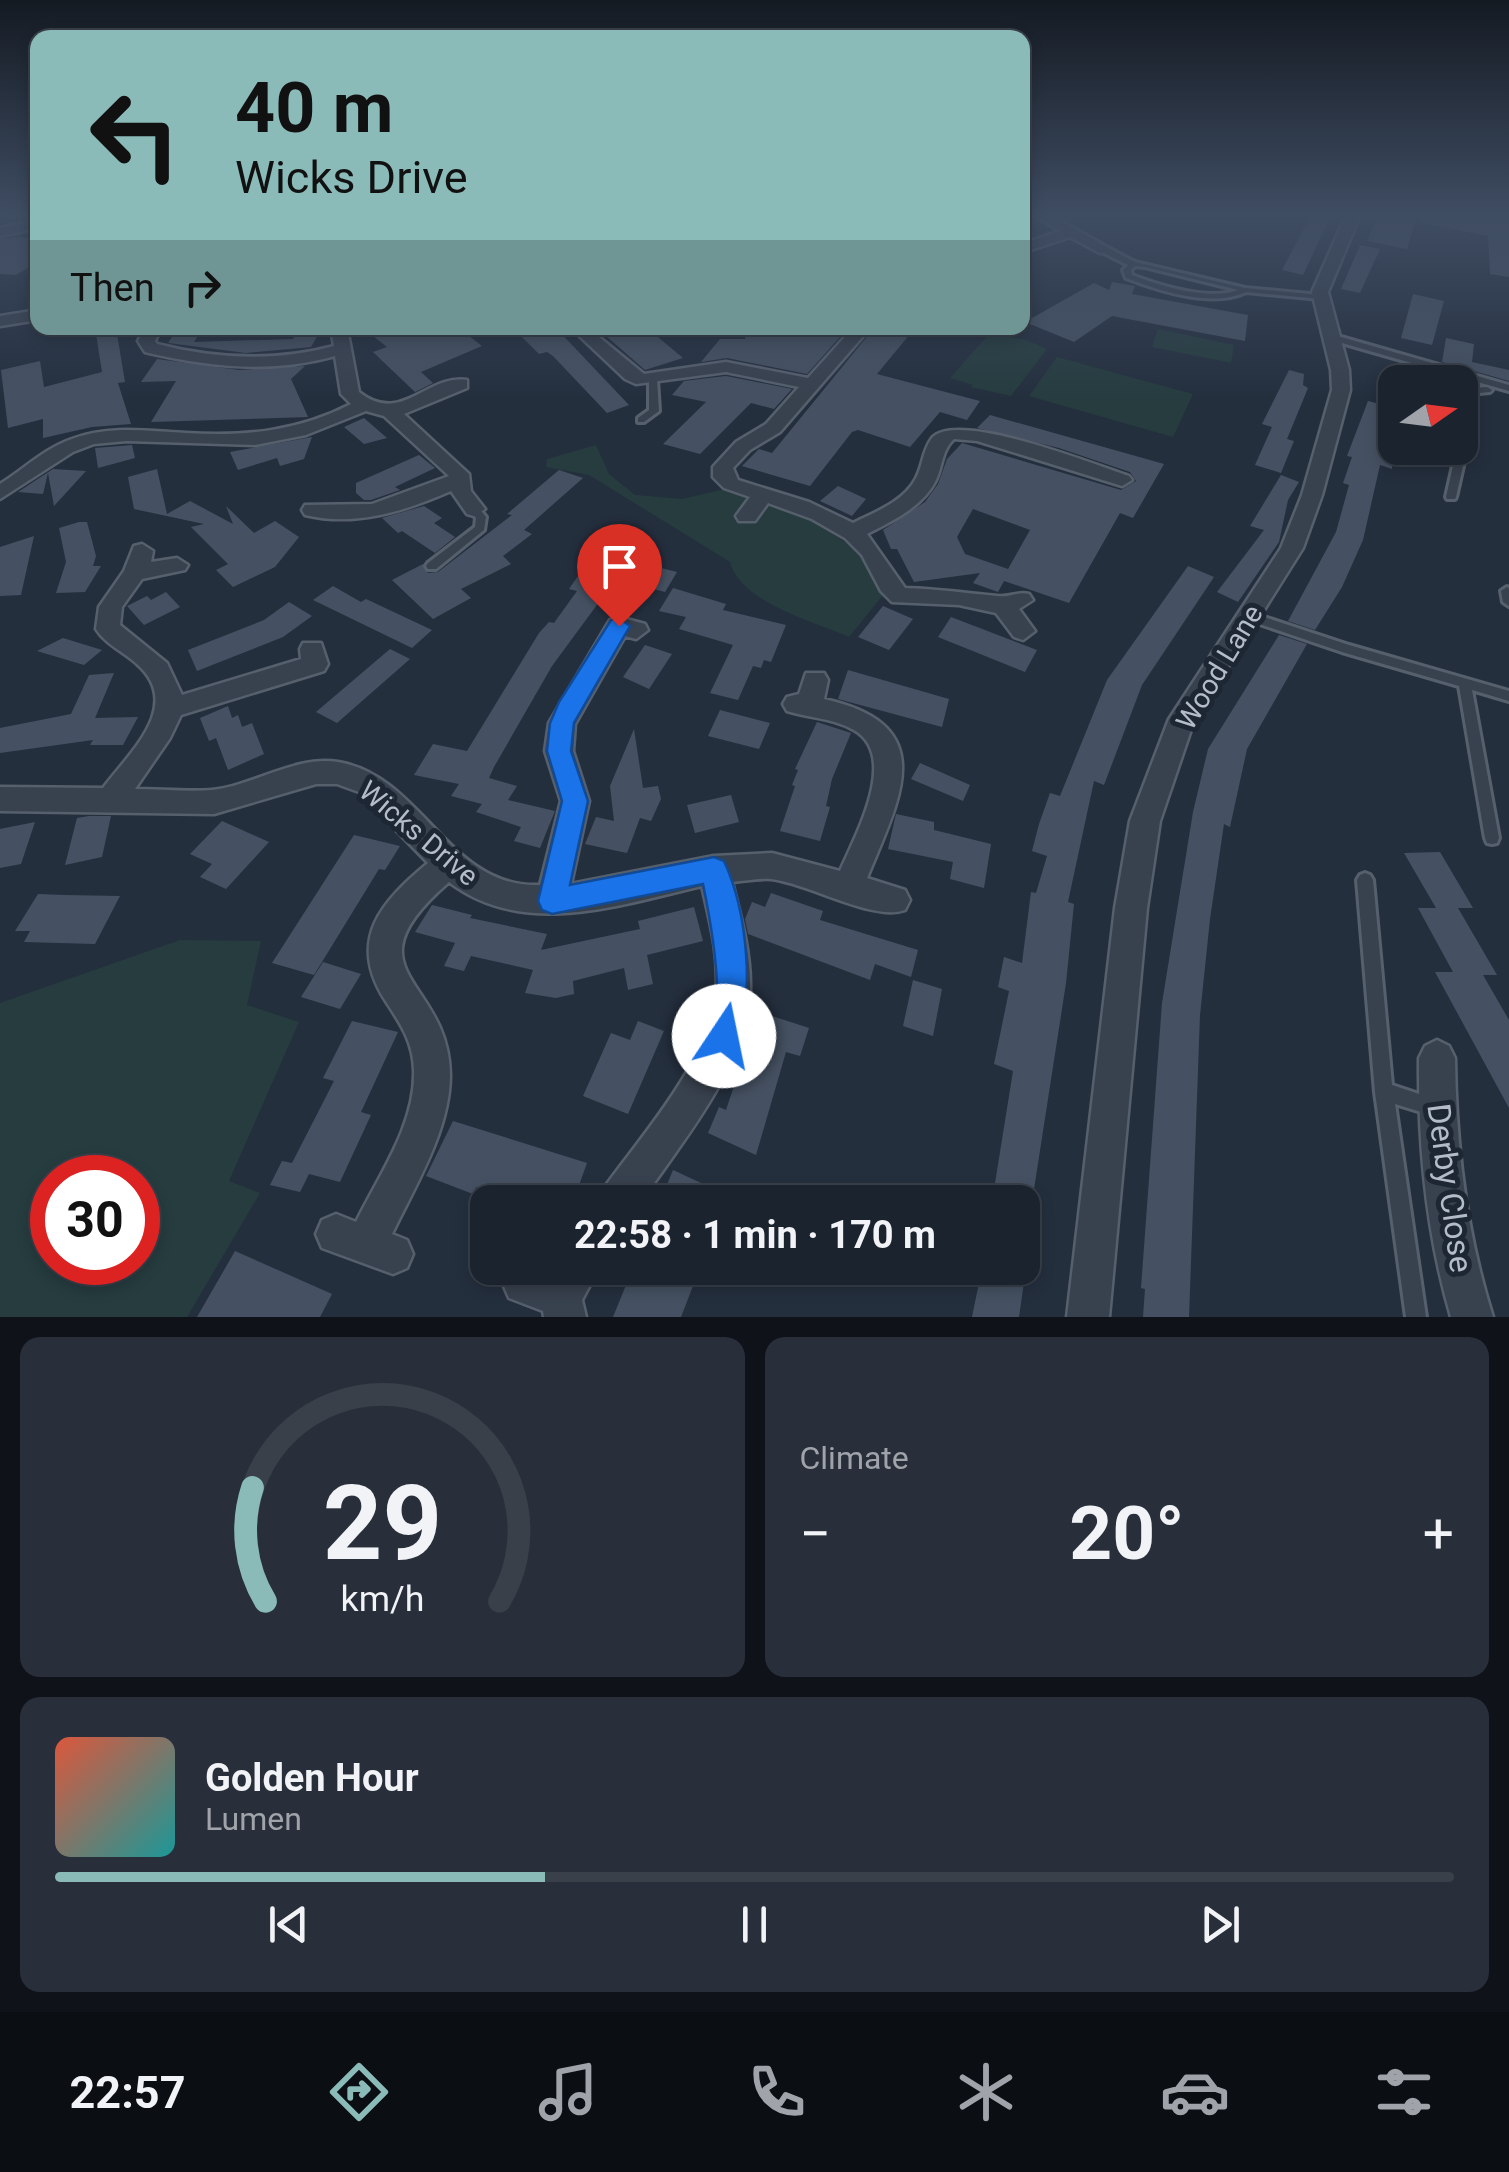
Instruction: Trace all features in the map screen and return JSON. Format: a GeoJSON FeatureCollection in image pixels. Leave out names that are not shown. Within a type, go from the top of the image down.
{"type":"FeatureCollection","features":[{"type":"Feature","properties":{"kind":"street"},"geometry":{"type":"LineString","coordinates":[[1320,297],[1329,274]]}},
{"type":"Feature","properties":{"kind":"street","name":"Wood Lane"},"geometry":{"type":"LineString","coordinates":[[1088,1317],[1130,908],[1146,821],[1182,718],[1292,548],[1312,495],[1340,390],[1320,297]]}},
{"type":"Feature","properties":{"kind":"street"},"geometry":{"type":"LineString","coordinates":[[0,322],[30,316]]}},
{"type":"Feature","properties":{"kind":"street"},"geometry":{"type":"LineString","coordinates":[[146,335],[151,348],[214,363],[299,358],[344,349]]}},
{"type":"Feature","properties":{"kind":"street"},"geometry":{"type":"LineString","coordinates":[[341,335],[348,366],[347,388],[364,405],[392,412],[462,478]]}},
{"type":"Feature","properties":{"kind":"street"},"geometry":{"type":"LineString","coordinates":[[587,335],[630,374],[654,379],[726,368],[810,384]]}},
{"type":"Feature","properties":{"kind":"street"},"geometry":{"type":"LineString","coordinates":[[856,335],[772,428],[743,446],[722,470],[726,481],[814,512],[851,533],[869,548],[891,588],[900,596],[960,596],[1012,603],[1023,630]]}},
{"type":"Feature","properties":{"kind":"street"},"geometry":{"type":"LineString","coordinates":[[392,412],[453,390]]}},
{"type":"Feature","properties":{"kind":"street"},"geometry":{"type":"LineString","coordinates":[[0,492],[51,454],[77,443],[128,434],[185,445],[294,435],[329,424],[364,405]]}},
{"type":"Feature","properties":{"kind":"street"},"geometry":{"type":"LineString","coordinates":[[851,533],[916,494],[925,482],[936,444],[950,434],[979,435],[1122,480]]}},
{"type":"Feature","properties":{"kind":"street"},"geometry":{"type":"LineString","coordinates":[[1065,486],[1077,467]]}},
{"type":"Feature","properties":{"kind":"street"},"geometry":{"type":"LineString","coordinates":[[462,478],[461,491],[474,509]]}},
{"type":"Feature","properties":{"kind":"street"},"geometry":{"type":"LineString","coordinates":[[325,517],[375,513],[462,478]]}},
{"type":"Feature","properties":{"kind":"street"},"geometry":{"type":"LineString","coordinates":[[747,516],[763,495]]}},
{"type":"Feature","properties":{"kind":"street"},"geometry":{"type":"LineString","coordinates":[[112,799],[161,731],[171,708],[166,676],[156,662],[108,629],[110,606],[140,561],[176,565]]}},
{"type":"Feature","properties":{"kind":"street"},"geometry":{"type":"LineString","coordinates":[[552,901],[575,801],[559,751],[562,723],[567,708],[619,626],[636,630]]}},
{"type":"Feature","properties":{"kind":"street"},"geometry":{"type":"LineString","coordinates":[[171,708],[315,664],[312,649]]}},
{"type":"Feature","properties":{"kind":"street"},"geometry":{"type":"LineString","coordinates":[[807,697],[861,721],[886,743],[891,758],[885,792],[847,890]]}},
{"type":"Feature","properties":{"kind":"street","name":"Wicks Drive"},"geometry":{"type":"LineString","coordinates":[[0,799],[112,799],[180,805],[214,802],[316,773],[338,773],[369,784],[412,823],[448,864],[474,884],[500,894],[552,901],[714,870],[772,866],[894,900]]}},
{"type":"Feature","properties":{"kind":"street"},"geometry":{"type":"LineString","coordinates":[[365,1244],[419,1130],[432,1082],[427,1040],[389,980],[383,964],[384,945],[390,925],[408,900],[448,864]]}},
{"type":"Feature","properties":{"kind":"street"},"geometry":{"type":"LineString","coordinates":[[629,1185],[715,1053],[730,1014],[732,966],[714,870]]}},
{"type":"Feature","properties":{"kind":"street","name":"Derby Close"},"geometry":{"type":"LineString","coordinates":[[1436,1058],[1436,1107],[1450,1228],[1472,1317]]}},
{"type":"Feature","properties":{"kind":"lane"},"geometry":{"type":"LineString","coordinates":[[1129,274],[1224,297],[1245,290]]}},
{"type":"Feature","properties":{"kind":"lane"},"geometry":{"type":"LineString","coordinates":[[1178,274],[1245,290],[1320,297]]}},
{"type":"Feature","properties":{"kind":"lane"},"geometry":{"type":"LineString","coordinates":[[1331,337],[1509,392]]}},
{"type":"Feature","properties":{"kind":"lane"},"geometry":{"type":"LineString","coordinates":[[641,420],[654,411],[654,379]]}},
{"type":"Feature","properties":{"kind":"lane"},"geometry":{"type":"LineString","coordinates":[[1451,498],[1466,431],[1463,391],[1509,392]]}},
{"type":"Feature","properties":{"kind":"lane"},"geometry":{"type":"LineString","coordinates":[[432,566],[480,528],[480,517],[474,509]]}},
{"type":"Feature","properties":{"kind":"lane"},"geometry":{"type":"LineString","coordinates":[[1250,616],[1509,696]]}},
{"type":"Feature","properties":{"kind":"lane"},"geometry":{"type":"LineString","coordinates":[[1465,685],[1492,838]]}},
{"type":"Feature","properties":{"kind":"lane"},"geometry":{"type":"LineString","coordinates":[[1365,880],[1384,1092],[1416,1317]]}},
{"type":"Feature","properties":{"kind":"lane"},"geometry":{"type":"LineString","coordinates":[[1384,1092],[1436,1107]]}},
{"type":"Feature","properties":{"kind":"green space"},"geometry":{"type":"Polygon","coordinates":[[[1158,329],[1234,345],[1231,363],[1152,347],[1158,329]]]}},
{"type":"Feature","properties":{"kind":"green space"},"geometry":{"type":"Polygon","coordinates":[[[988,335],[1026,340],[1047,349],[1011,396],[950,378],[988,335]]]}},
{"type":"Feature","properties":{"kind":"green space"},"geometry":{"type":"Polygon","coordinates":[[[1057,357],[1193,394],[1173,437],[1029,396],[1057,357]]]}},
{"type":"Feature","properties":{"kind":"green space"},"geometry":{"type":"Polygon","coordinates":[[[596,445],[609,474],[635,495],[682,499],[725,489],[804,515],[860,552],[883,595],[849,637],[780,609],[748,588],[730,562],[589,475],[546,467],[547,459],[596,445]]]}},
{"type":"Feature","properties":{"kind":"green space"},"geometry":{"type":"Polygon","coordinates":[[[180,940],[261,941],[247,1005],[299,1022],[229,1181],[260,1193],[187,1317],[0,1317],[0,1003],[180,940]]]}},
{"type":"Feature","properties":{"kind":"building"},"geometry":{"type":"Polygon","coordinates":[[[1347,274],[1368,274],[1360,293],[1341,289],[1347,274]]]}},
{"type":"Feature","properties":{"kind":"building"},"geometry":{"type":"Polygon","coordinates":[[[1112,282],[1135,286],[1132,294],[1248,315],[1245,341],[1112,316],[1074,342],[1030,324],[1030,319],[1094,283],[1109,290],[1112,282]]]}},
{"type":"Feature","properties":{"kind":"building"},"geometry":{"type":"Polygon","coordinates":[[[1413,294],[1444,301],[1432,345],[1401,338],[1413,294]]]}},
{"type":"Feature","properties":{"kind":"building"},"geometry":{"type":"Polygon","coordinates":[[[96,335],[117,335],[125,382],[118,383],[131,424],[92,427],[43,438],[43,419],[8,428],[1,370],[40,361],[44,387],[102,372],[96,335]]]}},
{"type":"Feature","properties":{"kind":"building"},"geometry":{"type":"Polygon","coordinates":[[[173,335],[198,335],[194,342],[318,335],[311,347],[246,353],[168,343],[173,335]]]}},
{"type":"Feature","properties":{"kind":"building"},"geometry":{"type":"Polygon","coordinates":[[[372,335],[468,335],[482,346],[421,372],[433,383],[415,392],[373,352],[387,347],[372,335]]]}},
{"type":"Feature","properties":{"kind":"building"},"geometry":{"type":"Polygon","coordinates":[[[520,335],[563,335],[629,405],[607,413],[553,356],[547,352],[539,354],[520,335]]]}},
{"type":"Feature","properties":{"kind":"building"},"geometry":{"type":"Polygon","coordinates":[[[605,335],[655,335],[683,358],[645,370],[605,335]]]}},
{"type":"Feature","properties":{"kind":"building"},"geometry":{"type":"Polygon","coordinates":[[[745,335],[842,335],[807,374],[727,358],[701,362],[720,339],[745,339],[745,335]]]}},
{"type":"Feature","properties":{"kind":"building"},"geometry":{"type":"Polygon","coordinates":[[[868,335],[909,335],[877,374],[980,401],[967,420],[940,412],[910,447],[858,430],[852,432],[810,486],[742,466],[759,449],[772,453],[868,335]]]}},
{"type":"Feature","properties":{"kind":"building"},"geometry":{"type":"Polygon","coordinates":[[[1446,338],[1474,344],[1472,362],[1509,370],[1509,381],[1478,372],[1478,365],[1442,362],[1446,338]]]}},
{"type":"Feature","properties":{"kind":"building"},"geometry":{"type":"Polygon","coordinates":[[[157,359],[239,370],[305,366],[291,379],[308,417],[151,422],[176,381],[141,382],[157,359]]]}},
{"type":"Feature","properties":{"kind":"building"},"geometry":{"type":"Polygon","coordinates":[[[1289,370],[1304,374],[1303,385],[1308,388],[1287,439],[1294,441],[1281,473],[1255,465],[1272,427],[1262,424],[1289,370]]]}},
{"type":"Feature","properties":{"kind":"building"},"geometry":{"type":"Polygon","coordinates":[[[726,376],[792,389],[774,409],[751,403],[700,454],[663,444],[706,402],[672,395],[684,381],[726,376]]]}},
{"type":"Feature","properties":{"kind":"building"},"geometry":{"type":"Polygon","coordinates":[[[1368,401],[1378,404],[1380,465],[1363,540],[1342,587],[1315,630],[1288,621],[1336,532],[1349,485],[1343,483],[1352,457],[1347,456],[1368,401]]]}},
{"type":"Feature","properties":{"kind":"building"},"geometry":{"type":"Polygon","coordinates":[[[990,415],[1164,464],[1133,518],[1120,513],[1069,603],[1004,581],[998,592],[973,583],[980,573],[914,582],[897,549],[891,549],[883,530],[925,502],[938,484],[947,459],[962,443],[1121,490],[1136,481],[1130,472],[1059,448],[977,428],[990,415]],[[973,509],[957,537],[965,554],[1008,569],[1030,530],[973,509]]]}},
{"type":"Feature","properties":{"kind":"building"},"geometry":{"type":"Polygon","coordinates":[[[364,418],[387,438],[364,444],[344,427],[364,418]]]}},
{"type":"Feature","properties":{"kind":"building"},"geometry":{"type":"Polygon","coordinates":[[[312,437],[304,459],[280,466],[277,458],[238,470],[230,452],[312,437]]]}},
{"type":"Feature","properties":{"kind":"building"},"geometry":{"type":"Polygon","coordinates":[[[132,445],[135,458],[98,468],[95,448],[132,445]]]}},
{"type":"Feature","properties":{"kind":"building"},"geometry":{"type":"Polygon","coordinates":[[[419,455],[435,468],[395,487],[400,490],[371,500],[356,493],[356,483],[419,455]]]}},
{"type":"Feature","properties":{"kind":"building"},"geometry":{"type":"Polygon","coordinates":[[[53,469],[86,471],[54,506],[48,473],[43,494],[18,492],[53,469]]]}},
{"type":"Feature","properties":{"kind":"building"},"geometry":{"type":"Polygon","coordinates":[[[157,469],[167,514],[190,501],[233,524],[226,506],[254,533],[275,521],[299,537],[275,567],[233,587],[216,570],[228,564],[191,527],[204,524],[134,509],[128,477],[157,469]]]}},
{"type":"Feature","properties":{"kind":"building"},"geometry":{"type":"Polygon","coordinates":[[[559,470],[583,478],[524,530],[532,534],[503,556],[511,564],[461,589],[471,598],[433,619],[392,580],[423,564],[428,573],[438,572],[512,515],[507,514],[559,470]]]}},
{"type":"Feature","properties":{"kind":"building"},"geometry":{"type":"Polygon","coordinates":[[[1281,475],[1299,482],[1288,500],[1279,542],[1238,602],[1217,592],[1264,530],[1250,526],[1281,475]]]}},
{"type":"Feature","properties":{"kind":"building"},"geometry":{"type":"Polygon","coordinates":[[[838,486],[866,499],[852,516],[820,501],[838,486]]]}},
{"type":"Feature","properties":{"kind":"building"},"geometry":{"type":"Polygon","coordinates":[[[424,506],[442,518],[434,523],[455,537],[435,553],[402,531],[398,533],[382,518],[424,506]]]}},
{"type":"Feature","properties":{"kind":"building"},"geometry":{"type":"Polygon","coordinates":[[[87,522],[96,556],[93,566],[101,566],[85,592],[56,593],[66,562],[59,528],[87,522]]]}},
{"type":"Feature","properties":{"kind":"building"},"geometry":{"type":"Polygon","coordinates":[[[34,536],[21,595],[0,596],[0,547],[34,536]]]}},
{"type":"Feature","properties":{"kind":"building"},"geometry":{"type":"Polygon","coordinates":[[[602,541],[636,549],[629,560],[677,572],[665,592],[616,579],[552,666],[494,767],[489,778],[517,786],[508,800],[555,811],[540,848],[514,841],[521,827],[476,812],[482,804],[451,796],[459,784],[414,775],[433,744],[467,751],[539,633],[549,622],[554,623],[577,591],[569,589],[602,541]]]}},
{"type":"Feature","properties":{"kind":"building"},"geometry":{"type":"Polygon","coordinates":[[[1188,566],[1214,577],[1142,685],[1104,785],[1094,781],[1068,902],[1074,904],[1066,983],[1035,1185],[995,1185],[1013,1071],[994,1064],[1009,991],[998,987],[1004,957],[1022,963],[1031,892],[1036,893],[1047,856],[1032,851],[1039,824],[1050,793],[1060,796],[1107,680],[1188,566]]]}},
{"type":"Feature","properties":{"kind":"building"},"geometry":{"type":"Polygon","coordinates":[[[333,586],[361,602],[366,599],[432,630],[412,648],[313,600],[333,586]]]}},
{"type":"Feature","properties":{"kind":"building"},"geometry":{"type":"Polygon","coordinates":[[[673,588],[726,604],[723,610],[786,625],[771,662],[764,660],[761,668],[753,666],[738,700],[710,693],[733,645],[679,629],[686,617],[659,611],[673,588]]]}},
{"type":"Feature","properties":{"kind":"building"},"geometry":{"type":"Polygon","coordinates":[[[166,592],[180,607],[144,625],[127,606],[147,596],[151,600],[166,592]]]}},
{"type":"Feature","properties":{"kind":"building"},"geometry":{"type":"Polygon","coordinates":[[[289,602],[312,616],[283,637],[197,671],[188,650],[264,620],[289,602]]]}},
{"type":"Feature","properties":{"kind":"building"},"geometry":{"type":"Polygon","coordinates":[[[883,606],[913,619],[889,650],[858,637],[883,606]]]}},
{"type":"Feature","properties":{"kind":"building"},"geometry":{"type":"Polygon","coordinates":[[[951,617],[1037,650],[1025,672],[938,637],[951,617]]]}},
{"type":"Feature","properties":{"kind":"building"},"geometry":{"type":"Polygon","coordinates":[[[1279,635],[1307,644],[1247,749],[1230,827],[1224,824],[1210,919],[1200,1015],[1189,1317],[1143,1317],[1145,1289],[1141,1288],[1162,1003],[1193,812],[1208,749],[1279,635]]]}},
{"type":"Feature","properties":{"kind":"building"},"geometry":{"type":"Polygon","coordinates":[[[63,638],[102,650],[84,665],[37,651],[63,638]]]}},
{"type":"Feature","properties":{"kind":"building"},"geometry":{"type":"Polygon","coordinates":[[[645,645],[672,654],[649,689],[623,677],[645,645]]]}},
{"type":"Feature","properties":{"kind":"building"},"geometry":{"type":"Polygon","coordinates":[[[390,649],[410,659],[337,723],[316,712],[390,649]]]}},
{"type":"Feature","properties":{"kind":"building"},"geometry":{"type":"Polygon","coordinates":[[[848,670],[949,699],[942,727],[838,699],[848,670]]]}},
{"type":"Feature","properties":{"kind":"building"},"geometry":{"type":"Polygon","coordinates":[[[114,673],[95,718],[138,717],[123,745],[90,745],[93,740],[0,753],[0,728],[71,714],[89,675],[114,673]]]}},
{"type":"Feature","properties":{"kind":"building"},"geometry":{"type":"Polygon","coordinates":[[[228,706],[232,718],[238,715],[242,727],[252,723],[264,754],[228,770],[216,738],[209,741],[200,718],[228,706]]]}},
{"type":"Feature","properties":{"kind":"building"},"geometry":{"type":"Polygon","coordinates":[[[720,710],[770,723],[759,749],[708,736],[720,710]]]}},
{"type":"Feature","properties":{"kind":"building"},"geometry":{"type":"Polygon","coordinates":[[[817,722],[851,733],[832,779],[826,806],[830,807],[820,841],[780,831],[795,786],[795,769],[817,722]]]}},
{"type":"Feature","properties":{"kind":"building"},"geometry":{"type":"Polygon","coordinates":[[[634,729],[643,788],[658,786],[661,799],[651,821],[640,818],[627,853],[585,844],[596,817],[614,821],[610,786],[634,729]]]}},
{"type":"Feature","properties":{"kind":"building"},"geometry":{"type":"Polygon","coordinates":[[[920,763],[970,785],[963,801],[911,779],[920,763]]]}},
{"type":"Feature","properties":{"kind":"building"},"geometry":{"type":"Polygon","coordinates":[[[731,795],[739,822],[695,833],[687,805],[731,795]]]}},
{"type":"Feature","properties":{"kind":"building"},"geometry":{"type":"Polygon","coordinates":[[[896,814],[934,822],[934,830],[991,844],[984,888],[950,879],[953,862],[888,849],[896,814]]]}},
{"type":"Feature","properties":{"kind":"building"},"geometry":{"type":"Polygon","coordinates":[[[111,816],[102,857],[65,865],[77,818],[111,816]]]}},
{"type":"Feature","properties":{"kind":"building"},"geometry":{"type":"Polygon","coordinates":[[[222,821],[269,842],[226,889],[200,877],[212,864],[190,854],[222,821]]]}},
{"type":"Feature","properties":{"kind":"building"},"geometry":{"type":"Polygon","coordinates":[[[35,822],[21,864],[0,868],[0,829],[35,822]]]}},
{"type":"Feature","properties":{"kind":"building"},"geometry":{"type":"Polygon","coordinates":[[[354,835],[400,846],[385,870],[379,869],[314,975],[272,963],[354,835]]]}},
{"type":"Feature","properties":{"kind":"building"},"geometry":{"type":"Polygon","coordinates":[[[1440,852],[1473,908],[1458,908],[1497,975],[1483,975],[1509,1020],[1509,1108],[1435,972],[1453,972],[1418,908],[1436,908],[1404,853],[1440,852]]]}},
{"type":"Feature","properties":{"kind":"building"},"geometry":{"type":"Polygon","coordinates":[[[771,893],[823,911],[820,920],[918,950],[911,977],[875,964],[870,980],[748,934],[745,919],[752,902],[765,907],[771,893]]]}},
{"type":"Feature","properties":{"kind":"building"},"geometry":{"type":"Polygon","coordinates":[[[38,894],[120,896],[95,944],[24,942],[30,931],[15,931],[38,894]]]}},
{"type":"Feature","properties":{"kind":"building"},"geometry":{"type":"Polygon","coordinates":[[[432,905],[472,915],[470,918],[547,934],[541,950],[640,929],[638,921],[694,907],[703,941],[647,955],[653,984],[628,990],[624,968],[573,981],[574,994],[556,998],[525,993],[533,970],[471,956],[464,971],[444,966],[455,943],[415,932],[432,905]]]}},
{"type":"Feature","properties":{"kind":"building"},"geometry":{"type":"Polygon","coordinates":[[[323,962],[361,974],[340,1009],[301,997],[323,962]]]}},
{"type":"Feature","properties":{"kind":"building"},"geometry":{"type":"Polygon","coordinates":[[[913,980],[942,989],[933,1036],[903,1026],[913,980]]]}},
{"type":"Feature","properties":{"kind":"building"},"geometry":{"type":"Polygon","coordinates":[[[763,1013],[809,1028],[800,1056],[786,1052],[756,1155],[708,1133],[719,1107],[726,1110],[749,1041],[752,1043],[763,1013]]]}},
{"type":"Feature","properties":{"kind":"building"},"geometry":{"type":"Polygon","coordinates":[[[352,1021],[398,1032],[361,1112],[371,1115],[340,1182],[309,1174],[300,1192],[270,1185],[282,1161],[292,1163],[334,1081],[323,1078],[352,1021]]]}},
{"type":"Feature","properties":{"kind":"building"},"geometry":{"type":"Polygon","coordinates":[[[638,1021],[664,1031],[628,1114],[583,1096],[611,1033],[630,1040],[638,1021]]]}},
{"type":"Feature","properties":{"kind":"building"},"geometry":{"type":"Polygon","coordinates":[[[453,1121],[587,1163],[579,1185],[470,1185],[470,1193],[426,1176],[453,1121]]]}},
{"type":"Feature","properties":{"kind":"building"},"geometry":{"type":"Polygon","coordinates":[[[673,1170],[701,1183],[700,1185],[667,1185],[673,1170]]]}},
{"type":"Feature","properties":{"kind":"building"},"geometry":{"type":"Polygon","coordinates":[[[235,1251],[332,1294],[320,1317],[197,1317],[235,1251]]]}},
{"type":"Feature","properties":{"kind":"building"},"geometry":{"type":"Polygon","coordinates":[[[626,1285],[693,1285],[681,1317],[613,1317],[626,1285]]]}},
{"type":"Feature","properties":{"kind":"building"},"geometry":{"type":"Polygon","coordinates":[[[979,1285],[1024,1285],[1019,1317],[972,1317],[979,1285]]]}},
{"type":"Feature","properties":{"kind":"route"},"geometry":{"type":"LineString","coordinates":[[619,626],[567,708],[562,723],[559,751],[575,801],[552,901],[586,898],[714,870],[732,966],[733,991],[724,1036]]}}]}
